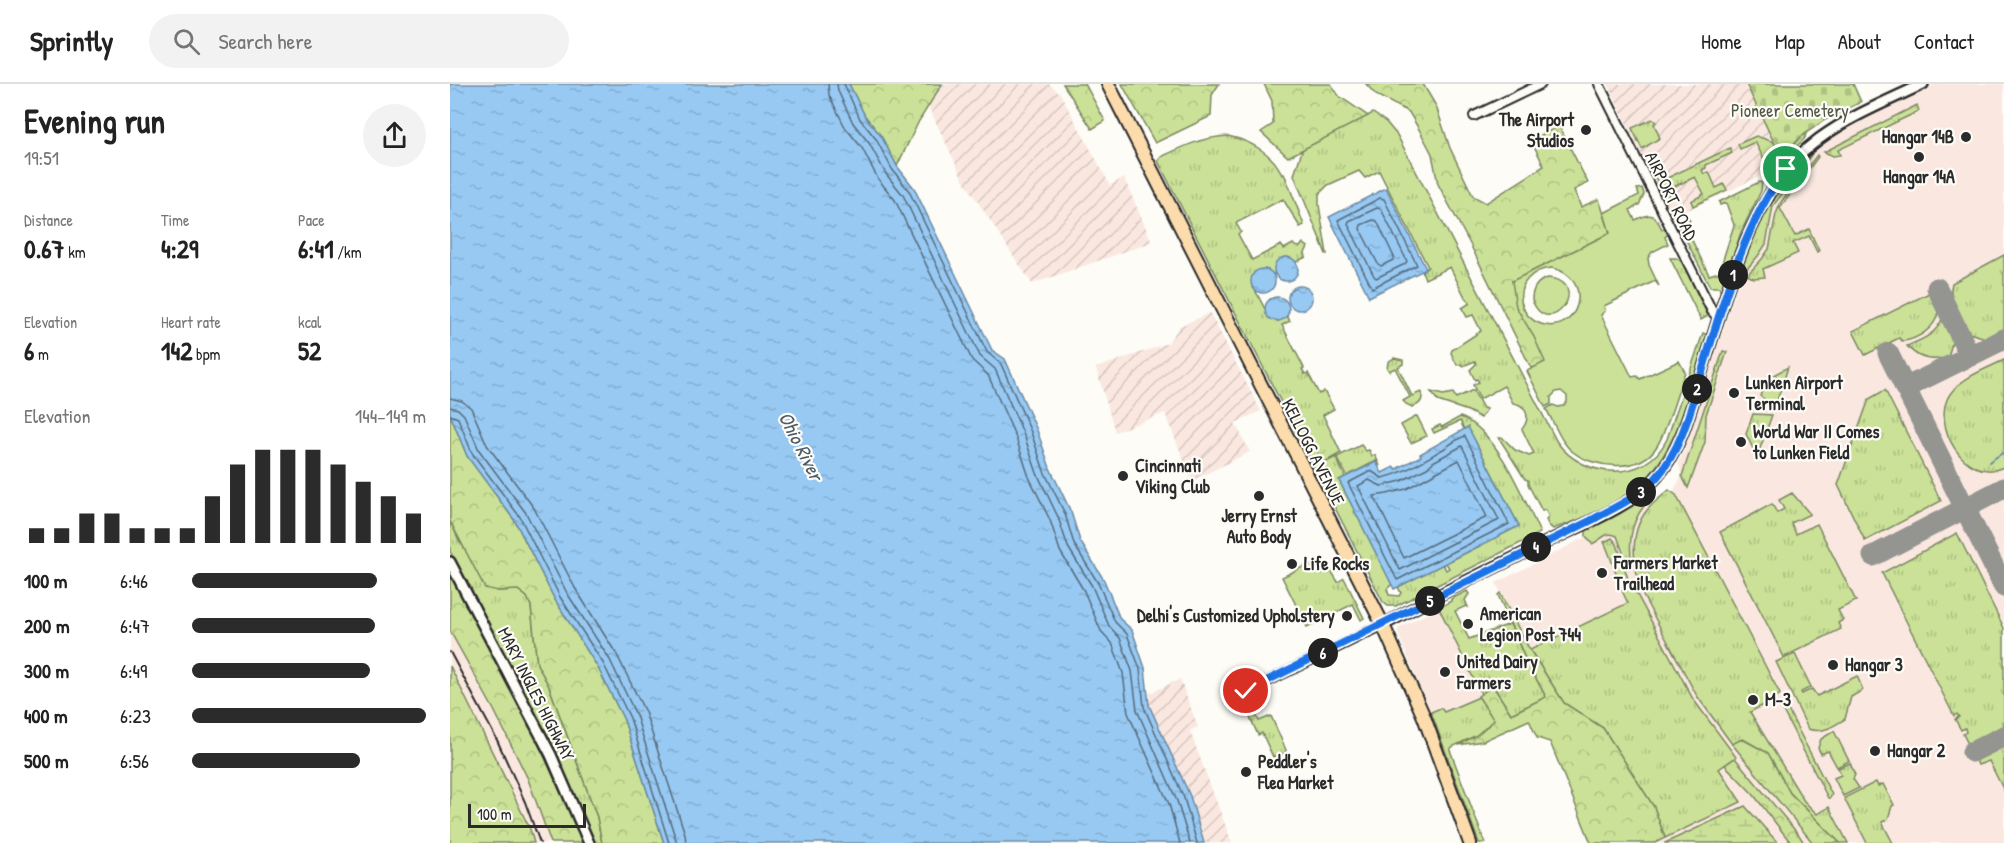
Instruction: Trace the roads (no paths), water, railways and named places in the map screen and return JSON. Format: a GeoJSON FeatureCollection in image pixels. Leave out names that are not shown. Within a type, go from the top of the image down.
{"type":"FeatureCollection","features":[{"type":"Feature","properties":{"kind":"main road","name":"KELLOGG AVENUE"},"geometry":{"type":"LineString","coordinates":[[1108,84],[1383,625],[1424,717],[1470,843]]}},
{"type":"Feature","properties":{"kind":"street"},"geometry":{"type":"LineString","coordinates":[[1474,116],[1541,84]]}},
{"type":"Feature","properties":{"kind":"street","name":"AIRPORT ROAD"},"geometry":{"type":"LineString","coordinates":[[1599,84],[1684,256],[1712,311],[1719,320]]}},
{"type":"Feature","properties":{"kind":"street"},"geometry":{"type":"LineString","coordinates":[[1235,697],[1592,520],[1635,497],[1645,489],[1665,467],[1688,419],[1732,278],[1757,216],[1775,184],[1801,153],[1836,128],[1923,84]]}},
{"type":"Feature","properties":{"kind":"street","name":"MARY INGLES HIGHWAY"},"geometry":{"type":"LineString","coordinates":[[450,562],[551,755],[589,843]]}},
{"type":"Feature","properties":{"kind":"water","name":"Ohio River"},"geometry":{"type":"Polygon","coordinates":[[[450,84],[849,84],[865,116],[881,136],[897,166],[914,188],[992,350],[1005,359],[1037,430],[1050,468],[1071,512],[1080,541],[1104,580],[1120,619],[1132,630],[1145,668],[1149,705],[1190,796],[1204,843],[664,843],[624,720],[597,666],[555,600],[515,521],[467,456],[450,414],[450,84]]]}},
{"type":"Feature","properties":{"kind":"water"},"geometry":{"type":"Polygon","coordinates":[[[1386,188],[1426,269],[1369,297],[1329,217],[1386,188]]]}},
{"type":"Feature","properties":{"kind":"water"},"geometry":{"type":"Polygon","coordinates":[[[1286,257],[1295,260],[1298,269],[1295,278],[1286,281],[1277,278],[1274,269],[1277,260],[1286,257]]]}},
{"type":"Feature","properties":{"kind":"water"},"geometry":{"type":"Polygon","coordinates":[[[1263,269],[1268,270],[1274,276],[1274,286],[1268,292],[1263,293],[1258,292],[1252,286],[1251,281],[1252,276],[1258,270],[1263,269]]]}},
{"type":"Feature","properties":{"kind":"water"},"geometry":{"type":"Polygon","coordinates":[[[1300,286],[1309,289],[1312,298],[1309,307],[1300,310],[1291,307],[1288,298],[1291,289],[1300,286]]]}},
{"type":"Feature","properties":{"kind":"water"},"geometry":{"type":"Polygon","coordinates":[[[1277,297],[1285,301],[1289,309],[1285,317],[1277,321],[1269,317],[1265,309],[1269,301],[1277,297]]]}},
{"type":"Feature","properties":{"kind":"water"},"geometry":{"type":"Polygon","coordinates":[[[1468,427],[1519,526],[1394,589],[1339,480],[1376,462],[1382,473],[1394,467],[1396,469],[1468,427]]]}},
{"type":"Feature","properties":{"kind":"waterway"},"geometry":{"type":"LineString","coordinates":[[1989,462],[2004,452]]}},
{"type":"Feature","properties":{"kind":"railway"},"geometry":{"type":"LineString","coordinates":[[450,652],[497,740],[525,802],[540,843]]}},
{"type":"Feature","properties":{"kind":"place","name":"The Airport Studios"},"geometry":{"type":"Point","coordinates":[1586,130]}},
{"type":"Feature","properties":{"kind":"place","name":"Hangar 14B"},"geometry":{"type":"Point","coordinates":[1966,137]}},
{"type":"Feature","properties":{"kind":"place","name":"Hangar 14A"},"geometry":{"type":"Point","coordinates":[1919,157]}},
{"type":"Feature","properties":{"kind":"place","name":"Lunken Airport Terminal"},"geometry":{"type":"Point","coordinates":[1734,393]}},
{"type":"Feature","properties":{"kind":"place","name":"World War II Comes to Lunken Field"},"geometry":{"type":"Point","coordinates":[1741,442]}},
{"type":"Feature","properties":{"kind":"place","name":"Cincinnati Viking Club"},"geometry":{"type":"Point","coordinates":[1123,476]}},
{"type":"Feature","properties":{"kind":"place","name":"Jerry Ernst Auto Body"},"geometry":{"type":"Point","coordinates":[1259,496]}},
{"type":"Feature","properties":{"kind":"place","name":"Life Rocks"},"geometry":{"type":"Point","coordinates":[1292,564]}},
{"type":"Feature","properties":{"kind":"place","name":"Farmers Market Trailhead"},"geometry":{"type":"Point","coordinates":[1602,573]}},
{"type":"Feature","properties":{"kind":"place","name":"Delhi's Customized Upholstery"},"geometry":{"type":"Point","coordinates":[1347,616]}},
{"type":"Feature","properties":{"kind":"place","name":"American Legion Post 744"},"geometry":{"type":"Point","coordinates":[1468,624]}},
{"type":"Feature","properties":{"kind":"place","name":"Hangar 3"},"geometry":{"type":"Point","coordinates":[1833,665]}},
{"type":"Feature","properties":{"kind":"place","name":"United Dairy Farmers"},"geometry":{"type":"Point","coordinates":[1445,672]}},
{"type":"Feature","properties":{"kind":"place","name":"M-3"},"geometry":{"type":"Point","coordinates":[1753,700]}},
{"type":"Feature","properties":{"kind":"place","name":"Hangar 2"},"geometry":{"type":"Point","coordinates":[1875,751]}},
{"type":"Feature","properties":{"kind":"place","name":"Peddler's Flea Market"},"geometry":{"type":"Point","coordinates":[1246,772]}},
{"type":"Feature","properties":{"kind":"park label","name":"Pioneer Cemetery"},"geometry":{"type":"Point","coordinates":[1790,111]}}]}
